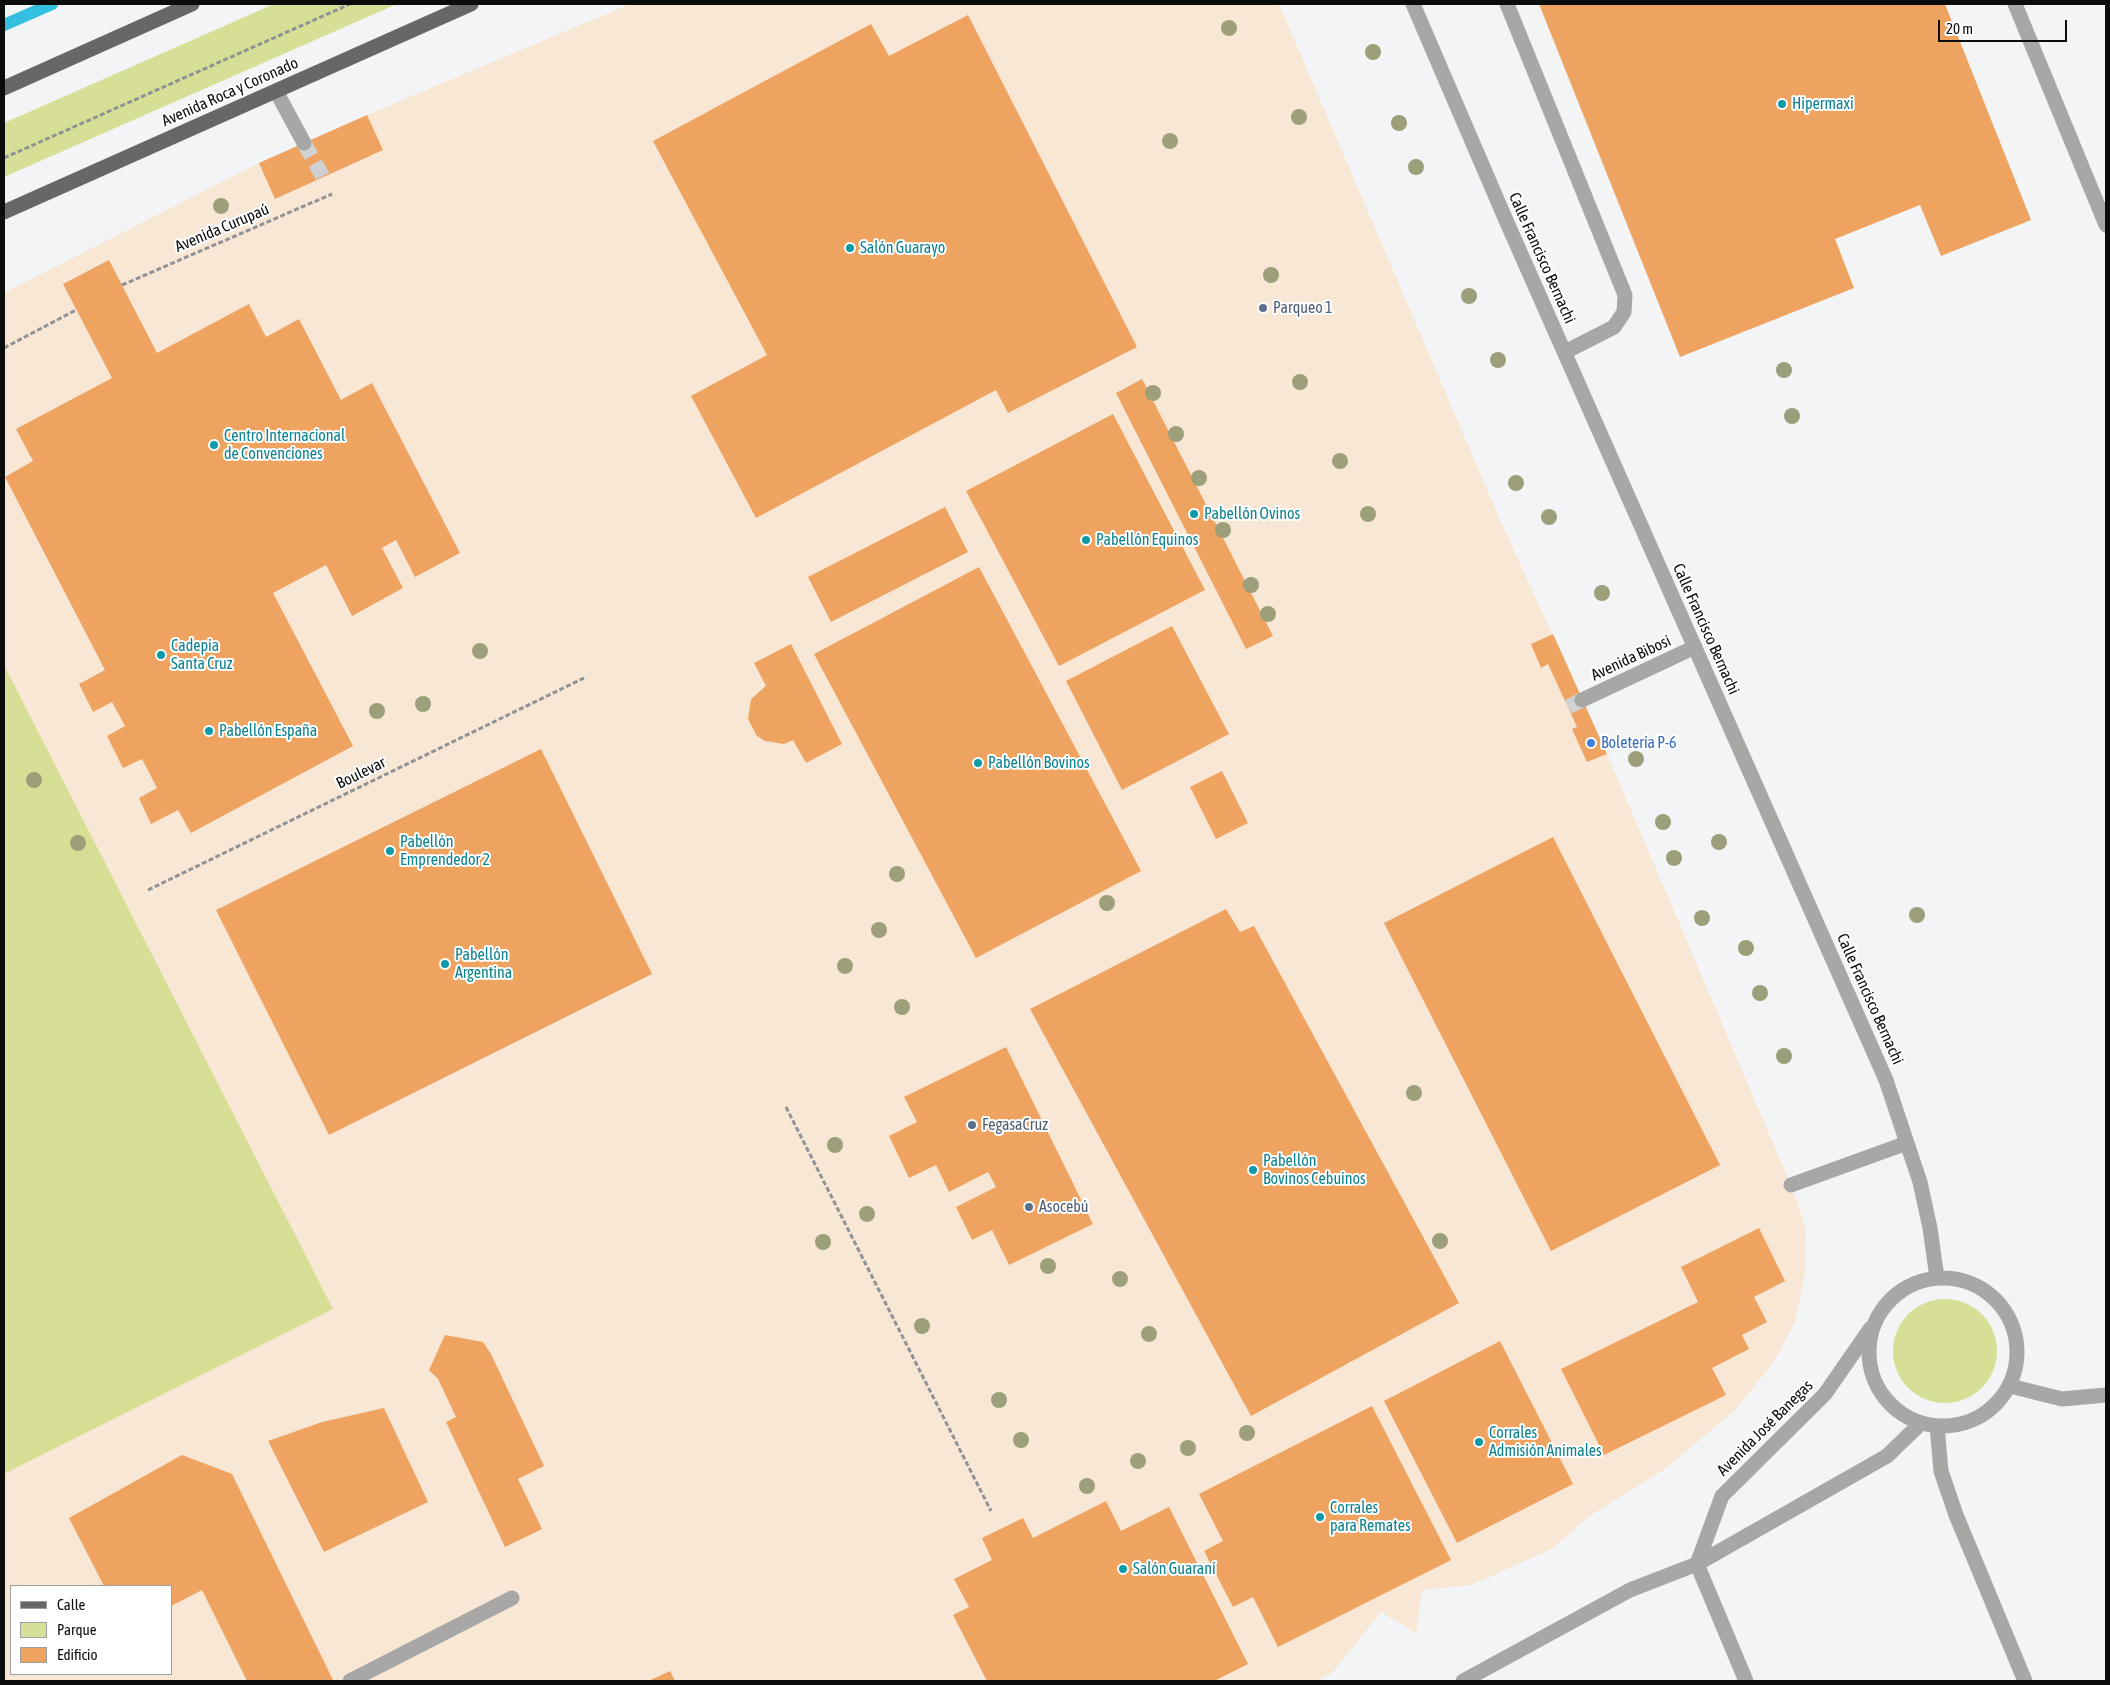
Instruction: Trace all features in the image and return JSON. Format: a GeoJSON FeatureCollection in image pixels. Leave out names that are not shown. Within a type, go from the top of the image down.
{"type":"FeatureCollection","features":[{"type":"Feature","properties":{"kind":"main road"},"geometry":{"type":"LineString","coordinates":[[4,88],[192,4]]}},
{"type":"Feature","properties":{"kind":"main road","name":"Avenida Roca y Coronado"},"geometry":{"type":"LineString","coordinates":[[4,212],[472,4]]}},
{"type":"Feature","properties":{"kind":"street","name":"Calle Francisco Bernachi"},"geometry":{"type":"LineString","coordinates":[[1413,4],[1564,352],[1886,1080],[1920,1182],[1937,1278]]}},
{"type":"Feature","properties":{"kind":"street"},"geometry":{"type":"LineString","coordinates":[[1507,4],[1624,295],[1624,312],[1614,327],[1564,352]]}},
{"type":"Feature","properties":{"kind":"street"},"geometry":{"type":"LineString","coordinates":[[2015,4],[2106,225]]}},
{"type":"Feature","properties":{"kind":"street"},"geometry":{"type":"LineString","coordinates":[[276,91],[304,143]]}},
{"type":"Feature","properties":{"kind":"street","name":"Avenida Bibosi"},"geometry":{"type":"LineString","coordinates":[[1582,700],[1694,647]]}},
{"type":"Feature","properties":{"kind":"street"},"geometry":{"type":"LineString","coordinates":[[1791,1185],[1907,1143]]}},
{"type":"Feature","properties":{"kind":"street"},"geometry":{"type":"LineString","coordinates":[[1937,1278],[1955,1278],[1972,1283],[1987,1292],[2001,1304],[2011,1318],[2019,1352],[2016,1370],[2010,1386],[2000,1401],[1987,1413],[1972,1422],[1955,1426],[1920,1424],[1890,1406],[1876,1384],[1869,1359],[1869,1342],[1873,1325],[1881,1310],[1892,1298],[1906,1288],[1937,1278]]}},
{"type":"Feature","properties":{"kind":"street","name":"Avenida José Banegas"},"geometry":{"type":"LineString","coordinates":[[1697,1564],[1722,1496],[1825,1394],[1873,1325]]}},
{"type":"Feature","properties":{"kind":"street"},"geometry":{"type":"LineString","coordinates":[[2010,1386],[2062,1399],[2106,1395]]}},
{"type":"Feature","properties":{"kind":"street"},"geometry":{"type":"LineString","coordinates":[[1463,1681],[1630,1590],[1697,1564],[1887,1456],[1920,1424]]}},
{"type":"Feature","properties":{"kind":"street"},"geometry":{"type":"LineString","coordinates":[[1937,1426],[1940,1471],[1956,1516],[2026,1681]]}},
{"type":"Feature","properties":{"kind":"street"},"geometry":{"type":"LineString","coordinates":[[1697,1564],[1746,1681]]}},
{"type":"Feature","properties":{"kind":"street"},"geometry":{"type":"LineString","coordinates":[[350,1681],[512,1598]]}},
{"type":"Feature","properties":{"kind":"path"},"geometry":{"type":"LineString","coordinates":[[4,158],[350,4]]}},
{"type":"Feature","properties":{"kind":"path","name":"Avenida Curupaú"},"geometry":{"type":"LineString","coordinates":[[122,285],[332,194]]}},
{"type":"Feature","properties":{"kind":"path"},"geometry":{"type":"LineString","coordinates":[[4,348],[76,310]]}},
{"type":"Feature","properties":{"kind":"path","name":"Boulevar"},"geometry":{"type":"LineString","coordinates":[[148,890],[584,678]]}},
{"type":"Feature","properties":{"kind":"path"},"geometry":{"type":"LineString","coordinates":[[786,1107],[991,1512]]}},
{"type":"Feature","properties":{"kind":"shaded area"},"geometry":{"type":"Polygon","coordinates":[[[630,4],[1279,4],[1501,522],[1607,754],[1791,1185],[1806,1228],[1805,1274],[1795,1322],[1773,1363],[1735,1410],[1665,1469],[1588,1517],[1552,1549],[1471,1585],[1422,1590],[1416,1633],[1381,1612],[1333,1672],[1317,1681],[4,1681],[4,293],[259,163],[367,115],[630,4]]]}},
{"type":"Feature","properties":{"kind":"green space"},"geometry":{"type":"Polygon","coordinates":[[[274,4],[397,4],[4,177],[4,123],[274,4]]]}},
{"type":"Feature","properties":{"kind":"green space"},"geometry":{"type":"Polygon","coordinates":[[[4,665],[333,1309],[4,1474],[4,665]]]}},
{"type":"Feature","properties":{"kind":"green space"},"geometry":{"type":"Polygon","coordinates":[[[1945,1299],[1965,1303],[1982,1314],[1993,1331],[1997,1351],[1993,1371],[1982,1388],[1965,1399],[1945,1403],[1925,1399],[1908,1388],[1897,1371],[1893,1351],[1897,1331],[1908,1314],[1925,1303],[1945,1299]]]}},
{"type":"Feature","properties":{"kind":"building","name":"Hipermaxi"},"geometry":{"type":"Polygon","coordinates":[[[1539,4],[1945,4],[2031,220],[1941,256],[1920,205],[1835,239],[1854,288],[1680,357],[1539,4]]]}},
{"type":"Feature","properties":{"kind":"building","name":"Salón Guarayo"},"geometry":{"type":"Polygon","coordinates":[[[968,15],[1137,347],[1008,413],[996,390],[756,518],[691,396],[767,355],[653,141],[871,24],[889,56],[968,15]]]}},
{"type":"Feature","properties":{"kind":"building"},"geometry":{"type":"Polygon","coordinates":[[[367,115],[383,150],[275,199],[259,163],[367,115]]]}},
{"type":"Feature","properties":{"kind":"building","name":"Centro Internacional de Convenciones"},"geometry":{"type":"Polygon","coordinates":[[[109,260],[157,353],[249,304],[266,337],[299,319],[341,400],[372,383],[460,553],[415,577],[396,540],[382,548],[403,588],[352,616],[326,565],[273,593],[353,746],[191,833],[178,810],[151,824],[139,798],[157,788],[142,759],[123,768],[107,736],[125,726],[112,702],[93,712],[79,684],[105,670],[5,477],[33,461],[16,429],[112,378],[63,284],[109,260]]]}},
{"type":"Feature","properties":{"kind":"building","name":"Pabellón Ovinos"},"geometry":{"type":"Polygon","coordinates":[[[1142,379],[1273,636],[1246,649],[1116,393],[1142,379]]]}},
{"type":"Feature","properties":{"kind":"building","name":"Pabellón Equinos"},"geometry":{"type":"Polygon","coordinates":[[[1113,414],[1205,590],[1059,666],[966,491],[1113,414]]]}},
{"type":"Feature","properties":{"kind":"building"},"geometry":{"type":"Polygon","coordinates":[[[945,507],[968,552],[831,622],[808,577],[945,507]]]}},
{"type":"Feature","properties":{"kind":"building","name":"Pabellón Bovinos"},"geometry":{"type":"Polygon","coordinates":[[[979,567],[1141,871],[976,958],[814,654],[979,567]]]}},
{"type":"Feature","properties":{"kind":"building"},"geometry":{"type":"Polygon","coordinates":[[[1172,626],[1229,734],[1122,790],[1066,681],[1172,626]]]}},
{"type":"Feature","properties":{"kind":"building"},"geometry":{"type":"Polygon","coordinates":[[[1553,634],[1607,754],[1587,762],[1572,729],[1577,727],[1548,664],[1541,668],[1531,644],[1553,634]]]}},
{"type":"Feature","properties":{"kind":"building"},"geometry":{"type":"Polygon","coordinates":[[[791,644],[842,744],[806,763],[793,740],[784,744],[765,741],[757,736],[748,719],[751,699],[766,686],[754,663],[791,644]]]}},
{"type":"Feature","properties":{"kind":"building","name":"Pabellón Argentina"},"geometry":{"type":"Polygon","coordinates":[[[541,749],[652,974],[329,1135],[216,910],[541,749]]]}},
{"type":"Feature","properties":{"kind":"building"},"geometry":{"type":"Polygon","coordinates":[[[1222,771],[1248,823],[1216,839],[1190,787],[1222,771]]]}},
{"type":"Feature","properties":{"kind":"building"},"geometry":{"type":"Polygon","coordinates":[[[1553,837],[1720,1165],[1551,1251],[1384,923],[1553,837]]]}},
{"type":"Feature","properties":{"kind":"building","name":"Pabellón Bovinos Cebuinos"},"geometry":{"type":"Polygon","coordinates":[[[1226,909],[1240,932],[1254,926],[1459,1303],[1251,1416],[1030,1009],[1226,909]]]}},
{"type":"Feature","properties":{"kind":"building"},"geometry":{"type":"Polygon","coordinates":[[[1006,1047],[1093,1224],[1009,1265],[992,1230],[972,1240],[956,1207],[996,1187],[988,1172],[949,1192],[936,1165],[909,1178],[889,1136],[917,1122],[904,1097],[1006,1047]]]}},
{"type":"Feature","properties":{"kind":"building"},"geometry":{"type":"Polygon","coordinates":[[[1759,1228],[1785,1281],[1754,1297],[1767,1322],[1742,1335],[1749,1349],[1712,1368],[1726,1395],[1604,1455],[1561,1369],[1698,1302],[1681,1267],[1759,1228]]]}},
{"type":"Feature","properties":{"kind":"building"},"geometry":{"type":"Polygon","coordinates":[[[445,1335],[483,1342],[491,1354],[544,1466],[518,1479],[542,1529],[505,1547],[446,1422],[456,1417],[438,1379],[429,1370],[445,1335]]]}},
{"type":"Feature","properties":{"kind":"building","name":"Corrales Admisión Animales"},"geometry":{"type":"Polygon","coordinates":[[[1500,1341],[1573,1484],[1457,1543],[1384,1401],[1500,1341]]]}},
{"type":"Feature","properties":{"kind":"building","name":"Corrales para Remates"},"geometry":{"type":"Polygon","coordinates":[[[1372,1406],[1451,1560],[1278,1647],[1253,1597],[1233,1607],[1204,1551],[1223,1541],[1199,1494],[1372,1406]]]}},
{"type":"Feature","properties":{"kind":"building"},"geometry":{"type":"Polygon","coordinates":[[[384,1408],[428,1502],[324,1552],[268,1441],[322,1422],[384,1408]]]}},
{"type":"Feature","properties":{"kind":"building"},"geometry":{"type":"Polygon","coordinates":[[[182,1455],[232,1474],[333,1680],[247,1681],[202,1590],[172,1605],[172,1585],[103,1585],[69,1518],[182,1455]]]}},
{"type":"Feature","properties":{"kind":"building","name":"Salón Guaraní"},"geometry":{"type":"Polygon","coordinates":[[[1106,1501],[1121,1531],[1169,1507],[1248,1664],[1214,1681],[987,1681],[953,1615],[969,1607],[954,1579],[992,1560],[982,1538],[1023,1518],[1033,1538],[1106,1501]]]}},
{"type":"Feature","properties":{"kind":"building"},"geometry":{"type":"Polygon","coordinates":[[[670,1671],[675,1681],[648,1681],[670,1671]]]}},
{"type":"Feature","properties":{"kind":"waterway"},"geometry":{"type":"LineString","coordinates":[[4,25],[52,4]]}},
{"type":"Feature","properties":{"kind":"tunnel"},"geometry":{"type":"LineString","coordinates":[[304,143],[323,177]]}},
{"type":"Feature","properties":{"kind":"tunnel"},"geometry":{"type":"LineString","coordinates":[[1568,707],[1582,700]]}},
{"type":"Feature","properties":{"kind":"place","name":"Hipermaxi"},"geometry":{"type":"Point","coordinates":[1782,104]}},
{"type":"Feature","properties":{"kind":"place","name":"Salón Guarayo"},"geometry":{"type":"Point","coordinates":[850,248]}},
{"type":"Feature","properties":{"kind":"place","name":"Parqueo 1"},"geometry":{"type":"Point","coordinates":[1263,308]}},
{"type":"Feature","properties":{"kind":"place","name":"Centro Internacional de Convenciones"},"geometry":{"type":"Point","coordinates":[214,445]}},
{"type":"Feature","properties":{"kind":"place","name":"Pabellón Ovinos"},"geometry":{"type":"Point","coordinates":[1194,514]}},
{"type":"Feature","properties":{"kind":"place","name":"Pabellón Equinos"},"geometry":{"type":"Point","coordinates":[1086,540]}},
{"type":"Feature","properties":{"kind":"place","name":"Cadepia Santa Cruz"},"geometry":{"type":"Point","coordinates":[161,655]}},
{"type":"Feature","properties":{"kind":"place","name":"Pabellón España"},"geometry":{"type":"Point","coordinates":[209,731]}},
{"type":"Feature","properties":{"kind":"place","name":"Boletería P-6"},"geometry":{"type":"Point","coordinates":[1591,743]}},
{"type":"Feature","properties":{"kind":"place","name":"Pabellón Bovinos"},"geometry":{"type":"Point","coordinates":[978,763]}},
{"type":"Feature","properties":{"kind":"place","name":"Pabellón Emprendedor 2"},"geometry":{"type":"Point","coordinates":[390,851]}},
{"type":"Feature","properties":{"kind":"place","name":"Pabellón Argentina"},"geometry":{"type":"Point","coordinates":[445,964]}},
{"type":"Feature","properties":{"kind":"place","name":"FegasaCruz"},"geometry":{"type":"Point","coordinates":[972,1125]}},
{"type":"Feature","properties":{"kind":"place","name":"Pabellón Bovinos Cebuinos"},"geometry":{"type":"Point","coordinates":[1253,1170]}},
{"type":"Feature","properties":{"kind":"place","name":"Asocebú"},"geometry":{"type":"Point","coordinates":[1029,1207]}},
{"type":"Feature","properties":{"kind":"place","name":"Corrales Admisión Animales"},"geometry":{"type":"Point","coordinates":[1479,1442]}},
{"type":"Feature","properties":{"kind":"place","name":"Corrales para Remates"},"geometry":{"type":"Point","coordinates":[1320,1517]}},
{"type":"Feature","properties":{"kind":"place","name":"Salón Guaraní"},"geometry":{"type":"Point","coordinates":[1123,1569]}}]}
